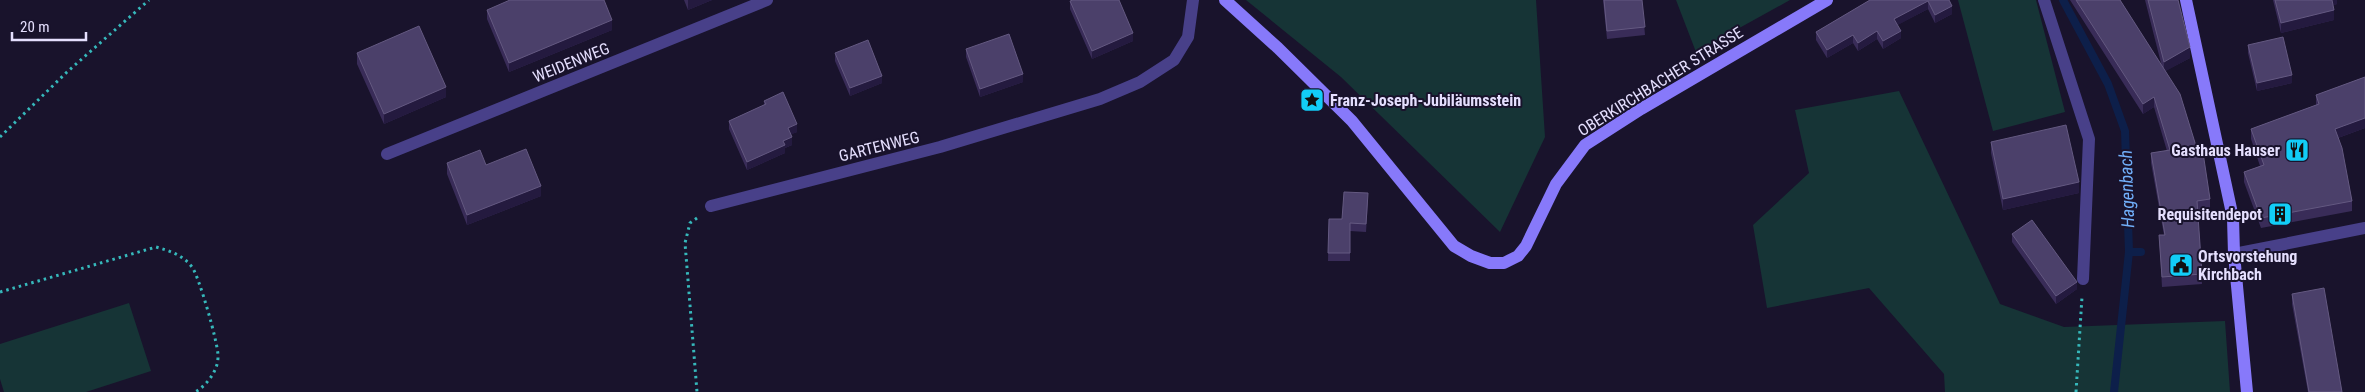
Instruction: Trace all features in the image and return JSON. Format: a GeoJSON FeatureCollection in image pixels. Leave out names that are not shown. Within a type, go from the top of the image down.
{"type":"FeatureCollection","features":[{"type":"Feature","properties":{"kind":"street","name":"WEIDENWEG"},"geometry":{"type":"LineString","coordinates":[[387,154],[766,0]]}},
{"type":"Feature","properties":{"kind":"street","name":"GARTENWEG"},"geometry":{"type":"LineString","coordinates":[[711,206],[940,147],[1100,99],[1140,82],[1174,60],[1188,37],[1193,0]]}},
{"type":"Feature","properties":{"kind":"street","name":"OBERKIRCHBACHER STRASSE"},"geometry":{"type":"LineString","coordinates":[[1225,0],[1278,48],[1352,121],[1438,229],[1454,246],[1490,263],[1504,263],[1518,256],[1526,246],[1556,184],[1585,145],[1641,109],[1827,0]]}},
{"type":"Feature","properties":{"kind":"street"},"geometry":{"type":"LineString","coordinates":[[2044,0],[2089,139],[2083,279]]}},
{"type":"Feature","properties":{"kind":"street"},"geometry":{"type":"LineString","coordinates":[[2186,0],[2234,218],[2234,254],[2247,392]]}},
{"type":"Feature","properties":{"kind":"street"},"geometry":{"type":"LineString","coordinates":[[2234,254],[2365,228]]}},
{"type":"Feature","properties":{"kind":"path"},"geometry":{"type":"LineString","coordinates":[[0,137],[67,72],[149,0]]}},
{"type":"Feature","properties":{"kind":"path"},"geometry":{"type":"LineString","coordinates":[[698,392],[685,242],[690,223],[711,206]]}},
{"type":"Feature","properties":{"kind":"path"},"geometry":{"type":"LineString","coordinates":[[0,292],[156,247],[177,253],[193,268],[216,344],[218,358],[213,372],[203,387],[195,392]]}},
{"type":"Feature","properties":{"kind":"path"},"geometry":{"type":"LineString","coordinates":[[2076,392],[2083,279]]}},
{"type":"Feature","properties":{"kind":"green space"},"geometry":{"type":"Polygon","coordinates":[[[1246,0],[1536,0],[1545,137],[1500,232],[1341,77],[1246,0]]]}},
{"type":"Feature","properties":{"kind":"green space"},"geometry":{"type":"Polygon","coordinates":[[[1676,0],[1790,0],[1696,52],[1676,0]]]}},
{"type":"Feature","properties":{"kind":"green space"},"geometry":{"type":"Polygon","coordinates":[[[1958,0],[2036,0],[2065,112],[1993,131],[1958,0]]]}},
{"type":"Feature","properties":{"kind":"green space"},"geometry":{"type":"Polygon","coordinates":[[[1899,91],[2000,304],[2064,327],[2225,321],[2230,392],[1945,392],[1944,374],[1869,288],[1767,308],[1753,225],[1809,173],[1795,110],[1899,91]]]}},
{"type":"Feature","properties":{"kind":"green space"},"geometry":{"type":"Polygon","coordinates":[[[129,303],[151,371],[86,392],[4,392],[0,379],[0,344],[129,303]]]}},
{"type":"Feature","properties":{"kind":"building"},"geometry":{"type":"Polygon","coordinates":[[[510,0],[604,0],[612,20],[509,63],[487,10],[510,0]]]}},
{"type":"Feature","properties":{"kind":"building"},"geometry":{"type":"Polygon","coordinates":[[[1119,0],[1133,33],[1092,51],[1070,1],[1119,0]]]}},
{"type":"Feature","properties":{"kind":"building"},"geometry":{"type":"Polygon","coordinates":[[[1604,0],[1642,0],[1645,27],[1607,31],[1604,0]]]}},
{"type":"Feature","properties":{"kind":"building"},"geometry":{"type":"Polygon","coordinates":[[[1870,0],[1949,0],[1952,6],[1935,15],[1928,1],[1894,19],[1901,31],[1883,41],[1877,31],[1858,43],[1853,35],[1827,50],[1816,32],[1870,0]]]}},
{"type":"Feature","properties":{"kind":"building"},"geometry":{"type":"Polygon","coordinates":[[[2076,0],[2120,0],[2180,94],[2196,146],[2202,146],[2210,199],[2197,201],[2202,274],[2162,277],[2159,235],[2165,235],[2151,153],[2170,150],[2154,97],[2143,104],[2076,0]]]}},
{"type":"Feature","properties":{"kind":"building"},"geometry":{"type":"Polygon","coordinates":[[[2148,0],[2178,0],[2190,47],[2164,62],[2148,0]]]}},
{"type":"Feature","properties":{"kind":"building"},"geometry":{"type":"Polygon","coordinates":[[[2275,0],[2332,0],[2334,10],[2281,23],[2275,0]]]}},
{"type":"Feature","properties":{"kind":"building"},"geometry":{"type":"Polygon","coordinates":[[[419,26],[446,87],[384,114],[357,53],[419,26]]]}},
{"type":"Feature","properties":{"kind":"building"},"geometry":{"type":"Polygon","coordinates":[[[1009,34],[1023,74],[980,89],[966,49],[1009,34]]]}},
{"type":"Feature","properties":{"kind":"building"},"geometry":{"type":"Polygon","coordinates":[[[2283,37],[2292,75],[2257,83],[2248,45],[2283,37]]]}},
{"type":"Feature","properties":{"kind":"building"},"geometry":{"type":"Polygon","coordinates":[[[868,40],[882,76],[850,88],[835,53],[868,40]]]}},
{"type":"Feature","properties":{"kind":"building","name":"Gasthaus Hauser"},"geometry":{"type":"Polygon","coordinates":[[[2365,77],[2365,118],[2335,129],[2342,148],[2352,201],[2261,218],[2244,172],[2264,165],[2251,129],[2319,104],[2316,95],[2365,77]]]}},
{"type":"Feature","properties":{"kind":"building"},"geometry":{"type":"Polygon","coordinates":[[[783,92],[797,124],[788,128],[792,137],[783,141],[785,145],[747,162],[729,121],[766,104],[764,101],[783,92]]]}},
{"type":"Feature","properties":{"kind":"building"},"geometry":{"type":"Polygon","coordinates":[[[2066,125],[2079,182],[2003,199],[1991,142],[2066,125]]]}},
{"type":"Feature","properties":{"kind":"building"},"geometry":{"type":"Polygon","coordinates":[[[526,149],[541,186],[467,215],[447,163],[480,150],[486,165],[526,149]]]}},
{"type":"Feature","properties":{"kind":"building"},"geometry":{"type":"Polygon","coordinates":[[[1344,192],[1368,193],[1366,224],[1350,223],[1350,253],[1328,253],[1329,219],[1342,219],[1344,192]]]}},
{"type":"Feature","properties":{"kind":"building"},"geometry":{"type":"Polygon","coordinates":[[[2032,220],[2077,282],[2056,296],[2012,234],[2032,220]]]}},
{"type":"Feature","properties":{"kind":"building"},"geometry":{"type":"Polygon","coordinates":[[[2324,288],[2342,392],[2309,392],[2292,294],[2324,288]]]}},
{"type":"Feature","properties":{"kind":"waterway","name":"Hagenbach"},"geometry":{"type":"LineString","coordinates":[[2063,0],[2108,84],[2125,131],[2129,252],[2114,392]]}},
{"type":"Feature","properties":{"kind":"waterway"},"geometry":{"type":"LineString","coordinates":[[2129,252],[2141,252]]}},
{"type":"Feature","properties":{"kind":"place","name":"Franz-Joseph-Jubiläumsstein"},"geometry":{"type":"Point","coordinates":[1312,100]}},
{"type":"Feature","properties":{"kind":"place","name":"Gasthaus Hauser"},"geometry":{"type":"Point","coordinates":[2297,150]}},
{"type":"Feature","properties":{"kind":"place","name":"Requisitendepot"},"geometry":{"type":"Point","coordinates":[2280,214]}},
{"type":"Feature","properties":{"kind":"place","name":"Ortsvorstehung Kirchbach"},"geometry":{"type":"Point","coordinates":[2181,265]}}]}
